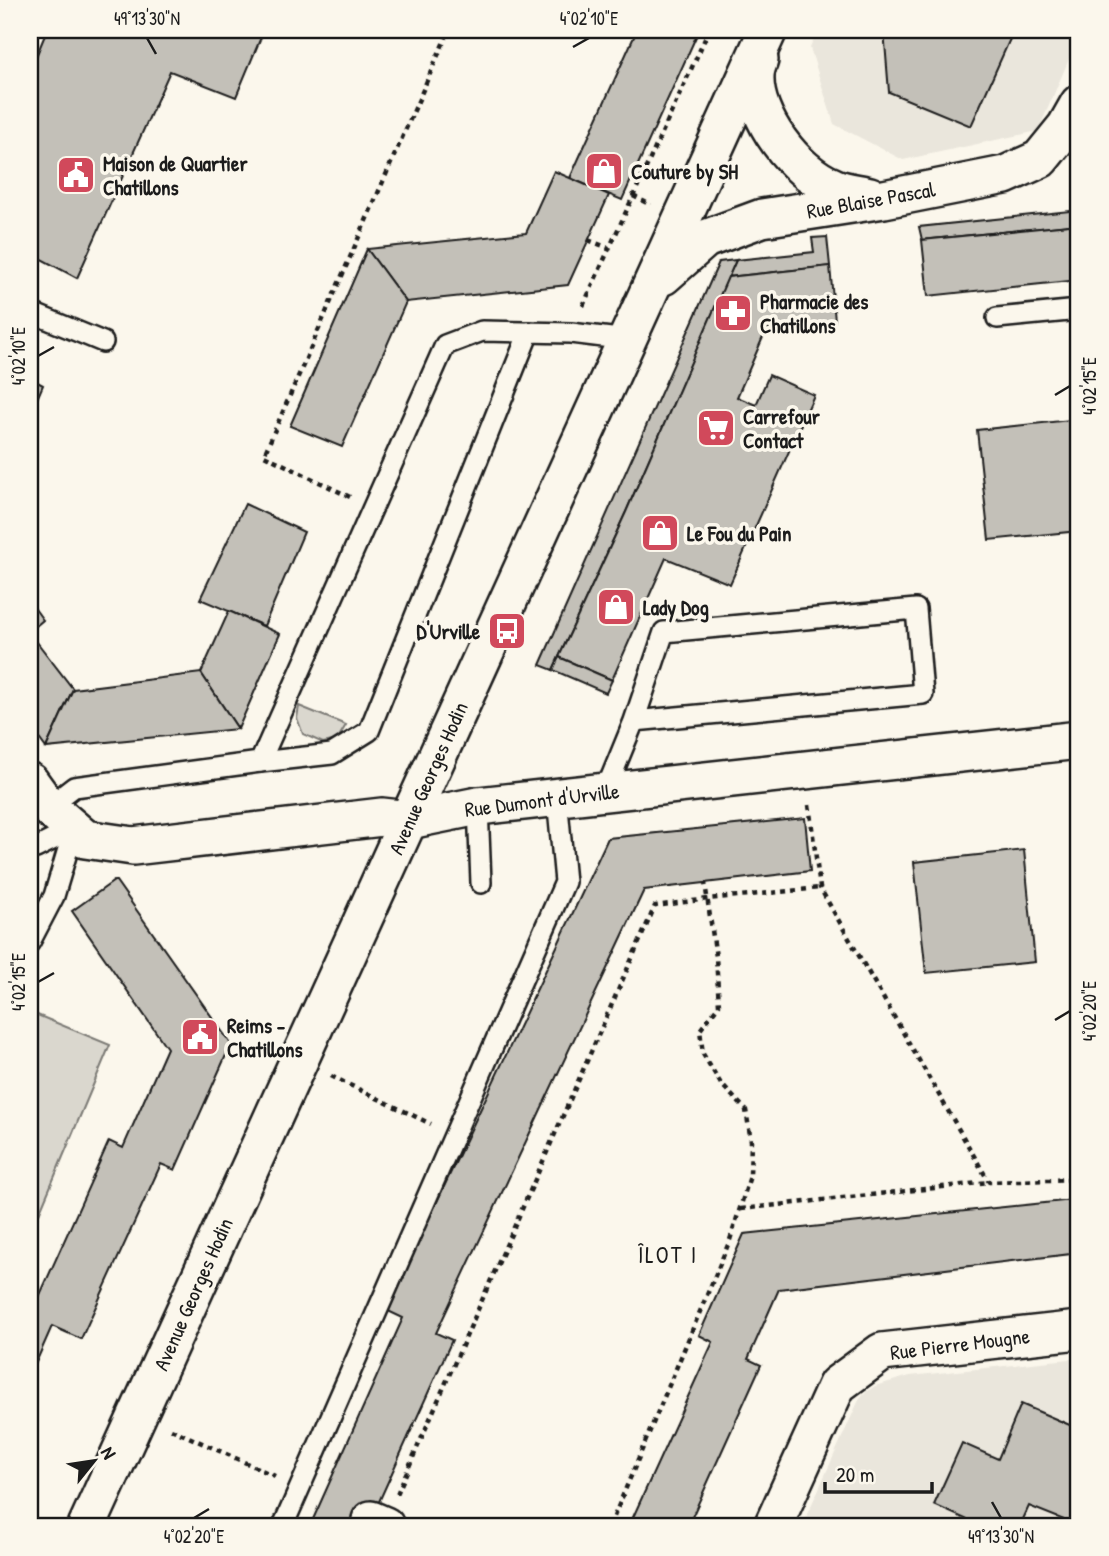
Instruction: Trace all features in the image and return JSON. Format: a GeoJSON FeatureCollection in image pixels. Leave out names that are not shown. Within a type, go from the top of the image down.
{"type":"FeatureCollection","features":[{"type":"Feature","properties":{"kind":"street"},"geometry":{"type":"LineString","coordinates":[[766,36],[755,76],[762,111],[777,139],[801,167],[832,187],[884,199]]}},
{"type":"Feature","properties":{"kind":"street","name":"Avenue Georges Hodin"},"geometry":{"type":"LineString","coordinates":[[87,1526],[766,36]]}},
{"type":"Feature","properties":{"kind":"street","name":"Rue Blaise Pascal"},"geometry":{"type":"LineString","coordinates":[[652,286],[705,239],[762,218],[884,199],[1005,175],[1040,159],[1066,127],[1079,104]]}},
{"type":"Feature","properties":{"kind":"street","name":"Rue Dumont d'Urville"},"geometry":{"type":"LineString","coordinates":[[50,806],[85,839],[133,846],[382,817],[409,820],[478,806],[1079,740]]}},
{"type":"Feature","properties":{"kind":"street","name":"Rue Pierre Mougne"},"geometry":{"type":"LineString","coordinates":[[773,1526],[837,1385],[882,1352],[1079,1330]]}},
{"type":"Feature","properties":{"kind":"lane"},"geometry":{"type":"LineString","coordinates":[[997,318],[1079,310]]}},
{"type":"Feature","properties":{"kind":"lane"},"geometry":{"type":"LineString","coordinates":[[30,312],[103,342]]}},
{"type":"Feature","properties":{"kind":"lane"},"geometry":{"type":"LineString","coordinates":[[260,762],[445,345],[482,331],[571,333],[627,340]]}},
{"type":"Feature","properties":{"kind":"lane"},"geometry":{"type":"LineString","coordinates":[[30,848],[36,848],[50,806],[75,787],[332,754],[369,731],[529,332]]}},
{"type":"Feature","properties":{"kind":"lane"},"geometry":{"type":"LineString","coordinates":[[606,792],[634,721],[664,632],[916,609],[923,694],[634,721]]}},
{"type":"Feature","properties":{"kind":"lane"},"geometry":{"type":"LineString","coordinates":[[283,1526],[565,882],[557,797]]}},
{"type":"Feature","properties":{"kind":"lane"},"geometry":{"type":"LineString","coordinates":[[30,942],[54,896],[50,806]]}},
{"type":"Feature","properties":{"kind":"lane"},"geometry":{"type":"LineString","coordinates":[[478,806],[481,883]]}},
{"type":"Feature","properties":{"kind":"path"},"geometry":{"type":"LineString","coordinates":[[373,508],[264,455],[449,30]]}},
{"type":"Feature","properties":{"kind":"path"},"geometry":{"type":"LineString","coordinates":[[571,333],[709,30]]}},
{"type":"Feature","properties":{"kind":"path"},"geometry":{"type":"LineString","coordinates":[[588,240],[609,248]]}},
{"type":"Feature","properties":{"kind":"path"},"geometry":{"type":"LineString","coordinates":[[805,770],[820,888],[989,1182]]}},
{"type":"Feature","properties":{"kind":"path"},"geometry":{"type":"LineString","coordinates":[[610,1526],[730,1240],[750,1176],[751,1141],[746,1110],[721,1084],[703,1054],[700,1030],[719,1005],[716,957],[705,883]]}},
{"type":"Feature","properties":{"kind":"path"},"geometry":{"type":"LineString","coordinates":[[380,1524],[655,906],[820,888]]}},
{"type":"Feature","properties":{"kind":"path"},"geometry":{"type":"LineString","coordinates":[[299,1060],[455,1135]]}},
{"type":"Feature","properties":{"kind":"path"},"geometry":{"type":"LineString","coordinates":[[741,1209],[989,1182],[1079,1179]]}},
{"type":"Feature","properties":{"kind":"path"},"geometry":{"type":"LineString","coordinates":[[138,1414],[300,1487]]}},
{"type":"Feature","properties":{"kind":"shaded area"},"geometry":{"type":"Polygon","coordinates":[[[818,30],[1079,30],[1079,36],[1038,131],[903,160],[834,124],[810,48],[818,30]]]}},
{"type":"Feature","properties":{"kind":"shaded area"},"geometry":{"type":"Polygon","coordinates":[[[299,706],[346,725],[337,740],[323,743],[303,734],[297,718],[299,706]]]}},
{"type":"Feature","properties":{"kind":"shaded area"},"geometry":{"type":"Polygon","coordinates":[[[30,1012],[110,1045],[30,1235],[30,1012]]]}},
{"type":"Feature","properties":{"kind":"shaded area"},"geometry":{"type":"Polygon","coordinates":[[[1079,1358],[1079,1526],[802,1526],[858,1402],[863,1394],[875,1386],[910,1376],[1079,1358]]]}},
{"type":"Feature","properties":{"kind":"building","name":"Maison de Quartier Chatillons"},"geometry":{"type":"Polygon","coordinates":[[[47,30],[264,30],[236,97],[170,71],[77,278],[30,253],[30,71],[47,30]]]}},
{"type":"Feature","properties":{"kind":"building"},"geometry":{"type":"Polygon","coordinates":[[[637,30],[699,30],[622,200],[570,178],[637,30]]]}},
{"type":"Feature","properties":{"kind":"building"},"geometry":{"type":"Polygon","coordinates":[[[884,30],[1014,30],[971,126],[889,92],[884,30]]]}},
{"type":"Feature","properties":{"kind":"building"},"geometry":{"type":"Polygon","coordinates":[[[554,171],[609,195],[568,285],[406,302],[367,249],[526,233],[554,171]]]}},
{"type":"Feature","properties":{"kind":"building"},"geometry":{"type":"Polygon","coordinates":[[[1079,210],[1079,224],[922,240],[919,227],[1079,210]]]}},
{"type":"Feature","properties":{"kind":"building"},"geometry":{"type":"Polygon","coordinates":[[[1079,224],[1079,280],[928,296],[922,240],[1079,224]]]}},
{"type":"Feature","properties":{"kind":"building"},"geometry":{"type":"Polygon","coordinates":[[[827,237],[830,266],[728,277],[736,260],[814,252],[812,238],[827,237]]]}},
{"type":"Feature","properties":{"kind":"building"},"geometry":{"type":"Polygon","coordinates":[[[367,249],[406,302],[342,447],[290,426],[367,249]]]}},
{"type":"Feature","properties":{"kind":"building"},"geometry":{"type":"Polygon","coordinates":[[[736,260],[626,512],[553,670],[540,665],[719,262],[736,260]]]}},
{"type":"Feature","properties":{"kind":"building"},"geometry":{"type":"Polygon","coordinates":[[[830,266],[835,321],[767,328],[737,397],[756,405],[769,375],[814,395],[730,584],[666,558],[612,680],[559,657],[626,512],[728,277],[830,266]]]}},
{"type":"Feature","properties":{"kind":"building"},"geometry":{"type":"Polygon","coordinates":[[[30,378],[43,385],[30,415],[30,378]]]}},
{"type":"Feature","properties":{"kind":"building"},"geometry":{"type":"Polygon","coordinates":[[[1079,419],[1079,531],[989,540],[977,430],[1079,419]]]}},
{"type":"Feature","properties":{"kind":"building"},"geometry":{"type":"Polygon","coordinates":[[[245,504],[304,532],[264,626],[200,599],[245,504]]]}},
{"type":"Feature","properties":{"kind":"building"},"geometry":{"type":"Polygon","coordinates":[[[30,602],[43,620],[30,631],[30,602]]]}},
{"type":"Feature","properties":{"kind":"building"},"geometry":{"type":"Polygon","coordinates":[[[229,611],[280,634],[238,729],[201,673],[229,611]]]}},
{"type":"Feature","properties":{"kind":"building"},"geometry":{"type":"Polygon","coordinates":[[[30,633],[73,689],[46,748],[30,726],[30,633]]]}},
{"type":"Feature","properties":{"kind":"building"},"geometry":{"type":"Polygon","coordinates":[[[559,657],[612,680],[606,693],[553,670],[559,657]]]}},
{"type":"Feature","properties":{"kind":"building"},"geometry":{"type":"Polygon","coordinates":[[[201,673],[238,729],[46,748],[73,689],[201,673]]]}},
{"type":"Feature","properties":{"kind":"building"},"geometry":{"type":"Polygon","coordinates":[[[805,818],[810,871],[644,890],[436,1333],[452,1340],[368,1526],[310,1526],[403,1318],[386,1310],[608,838],[805,818]]]}},
{"type":"Feature","properties":{"kind":"building"},"geometry":{"type":"Polygon","coordinates":[[[1024,850],[1035,962],[926,973],[914,862],[1024,850]]]}},
{"type":"Feature","properties":{"kind":"building"},"geometry":{"type":"Polygon","coordinates":[[[114,881],[231,1044],[175,1170],[161,1164],[81,1339],[52,1326],[30,1376],[30,1317],[109,1141],[123,1148],[167,1048],[72,911],[114,881]]]}},
{"type":"Feature","properties":{"kind":"building"},"geometry":{"type":"Polygon","coordinates":[[[1073,1200],[1075,1212],[1079,1212],[1079,1253],[779,1289],[748,1359],[761,1365],[688,1526],[629,1526],[713,1342],[699,1335],[744,1234],[1073,1200]]]}},
{"type":"Feature","properties":{"kind":"building"},"geometry":{"type":"Polygon","coordinates":[[[1021,1404],[1079,1429],[1079,1526],[1029,1506],[1020,1526],[981,1526],[934,1505],[962,1443],[998,1459],[1021,1404]]]}},
{"type":"Feature","properties":{"kind":"place","name":"Couture by SH"},"geometry":{"type":"Point","coordinates":[604,171]}},
{"type":"Feature","properties":{"kind":"place","name":"Maison de Quartier Chatillons"},"geometry":{"type":"Point","coordinates":[76,175]}},
{"type":"Feature","properties":{"kind":"place","name":"Pharmacie des Chatillons"},"geometry":{"type":"Point","coordinates":[733,313]}},
{"type":"Feature","properties":{"kind":"place","name":"Carrefour Contact"},"geometry":{"type":"Point","coordinates":[716,428]}},
{"type":"Feature","properties":{"kind":"place","name":"Le Fou du Pain"},"geometry":{"type":"Point","coordinates":[660,533]}},
{"type":"Feature","properties":{"kind":"place","name":"Lady Dog"},"geometry":{"type":"Point","coordinates":[616,607]}},
{"type":"Feature","properties":{"kind":"place","name":"D'Urville"},"geometry":{"type":"Point","coordinates":[507,631]}},
{"type":"Feature","properties":{"kind":"place","name":"Reims - Chatillons"},"geometry":{"type":"Point","coordinates":[200,1037]}},
{"type":"Feature","properties":{"kind":"district","name":"ÎLOT I"},"geometry":{"type":"Point","coordinates":[668,1254]}}]}
